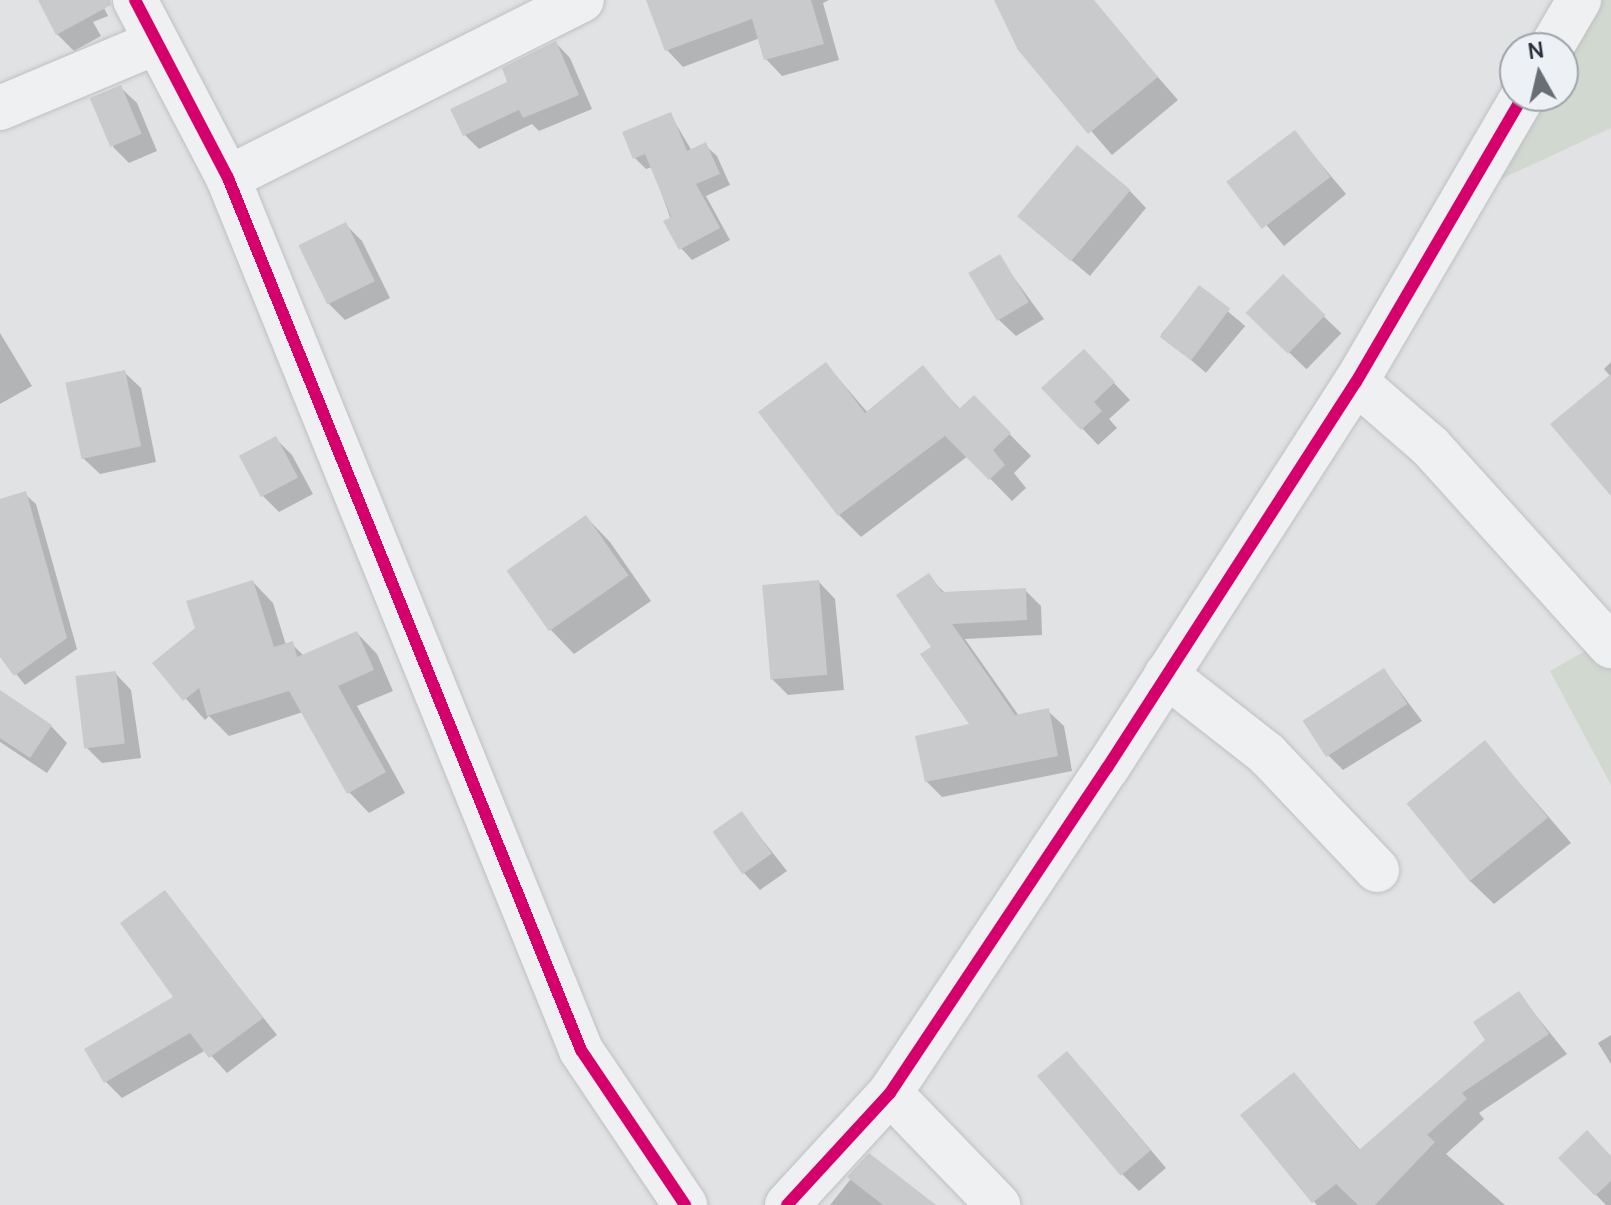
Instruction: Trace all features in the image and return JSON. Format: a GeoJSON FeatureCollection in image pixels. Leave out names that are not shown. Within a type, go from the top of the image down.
{"type":"FeatureCollection","features":[{"type":"Feature","properties":{"kind":"street"},"geometry":{"type":"LineString","coordinates":[[135,0],[228,178],[581,1050],[685,1205]]}},
{"type":"Feature","properties":{"kind":"street"},"geometry":{"type":"LineString","coordinates":[[228,178],[582,0]]}},
{"type":"Feature","properties":{"kind":"street"},"geometry":{"type":"LineString","coordinates":[[1560,32],[1579,0]]}},
{"type":"Feature","properties":{"kind":"street"},"geometry":{"type":"LineString","coordinates":[[0,108],[155,43]]}},
{"type":"Feature","properties":{"kind":"street"},"geometry":{"type":"LineString","coordinates":[[787,1205],[890,1093],[1356,382],[1514,112]]}},
{"type":"Feature","properties":{"kind":"street"},"geometry":{"type":"LineString","coordinates":[[1356,382],[1430,446],[1611,646]]}},
{"type":"Feature","properties":{"kind":"street"},"geometry":{"type":"LineString","coordinates":[[1166,675],[1267,754],[1377,870]]}},
{"type":"Feature","properties":{"kind":"street"},"geometry":{"type":"LineString","coordinates":[[890,1093],[998,1205]]}},
{"type":"Feature","properties":{"kind":"shaded area"},"geometry":{"type":"Polygon","coordinates":[[[1589,0],[1611,0],[1611,128],[1471,193],[1520,112],[1579,112],[1579,32],[1572,32],[1589,0]]]}},
{"type":"Feature","properties":{"kind":"shaded area"},"geometry":{"type":"Polygon","coordinates":[[[1611,636],[1611,785],[1550,671],[1611,636]]]}},
{"type":"Feature","properties":{"kind":"building"},"geometry":{"type":"Polygon","coordinates":[[[38,0],[110,0],[111,5],[56,35],[38,0]]]}},
{"type":"Feature","properties":{"kind":"building"},"geometry":{"type":"Polygon","coordinates":[[[646,0],[811,0],[824,44],[764,60],[752,19],[665,51],[646,0]]]}},
{"type":"Feature","properties":{"kind":"building"},"geometry":{"type":"Polygon","coordinates":[[[994,0],[1094,0],[1158,77],[1088,134],[1018,50],[994,0]]]}},
{"type":"Feature","properties":{"kind":"building"},"geometry":{"type":"Polygon","coordinates":[[[556,41],[579,95],[523,118],[519,110],[463,136],[450,109],[507,82],[502,68],[556,41]]]}},
{"type":"Feature","properties":{"kind":"building"},"geometry":{"type":"Polygon","coordinates":[[[121,85],[142,134],[110,147],[90,98],[121,85]]]}},
{"type":"Feature","properties":{"kind":"building"},"geometry":{"type":"Polygon","coordinates":[[[671,112],[687,151],[706,142],[720,174],[696,184],[720,228],[679,250],[663,221],[671,217],[645,154],[633,159],[622,132],[671,112]]]}},
{"type":"Feature","properties":{"kind":"building"},"geometry":{"type":"Polygon","coordinates":[[[1295,130],[1331,177],[1262,229],[1226,182],[1295,130]]]}},
{"type":"Feature","properties":{"kind":"building"},"geometry":{"type":"Polygon","coordinates":[[[1077,145],[1131,190],[1071,261],[1017,216],[1077,145]]]}},
{"type":"Feature","properties":{"kind":"building"},"geometry":{"type":"Polygon","coordinates":[[[346,222],[375,281],[327,305],[298,245],[346,222]]]}},
{"type":"Feature","properties":{"kind":"building"},"geometry":{"type":"Polygon","coordinates":[[[1000,254],[1029,302],[997,321],[968,273],[1000,254]]]}},
{"type":"Feature","properties":{"kind":"building"},"geometry":{"type":"Polygon","coordinates":[[[1283,274],[1325,315],[1288,354],[1245,313],[1283,274]]]}},
{"type":"Feature","properties":{"kind":"building"},"geometry":{"type":"Polygon","coordinates":[[[1199,285],[1230,308],[1191,360],[1160,337],[1199,285]]]}},
{"type":"Feature","properties":{"kind":"building"},"geometry":{"type":"Polygon","coordinates":[[[1084,349],[1115,382],[1094,402],[1102,411],[1081,430],[1041,388],[1084,349]]]}},
{"type":"Feature","properties":{"kind":"building"},"geometry":{"type":"Polygon","coordinates":[[[826,362],[865,413],[923,365],[959,409],[974,395],[1011,433],[993,450],[1005,465],[989,480],[945,436],[838,516],[758,412],[826,362]]]}},
{"type":"Feature","properties":{"kind":"building"},"geometry":{"type":"Polygon","coordinates":[[[125,370],[141,446],[82,459],[65,383],[125,370]]]}},
{"type":"Feature","properties":{"kind":"building"},"geometry":{"type":"Polygon","coordinates":[[[1611,374],[1611,496],[1550,424],[1611,374]]]}},
{"type":"Feature","properties":{"kind":"building"},"geometry":{"type":"Polygon","coordinates":[[[276,436],[298,477],[261,497],[239,456],[276,436]]]}},
{"type":"Feature","properties":{"kind":"building"},"geometry":{"type":"Polygon","coordinates":[[[26,491],[67,638],[14,676],[0,657],[0,499],[26,491]]]}},
{"type":"Feature","properties":{"kind":"building"},"geometry":{"type":"Polygon","coordinates":[[[586,515],[628,576],[549,631],[507,571],[586,515]]]}},
{"type":"Feature","properties":{"kind":"building"},"geometry":{"type":"Polygon","coordinates":[[[929,573],[942,592],[1026,588],[1027,620],[952,624],[1015,715],[1049,708],[1058,756],[925,782],[915,736],[969,724],[920,654],[931,647],[896,595],[929,573]]]}},
{"type":"Feature","properties":{"kind":"building"},"geometry":{"type":"Polygon","coordinates":[[[253,580],[274,647],[293,641],[297,657],[357,631],[374,670],[338,686],[386,772],[347,794],[289,691],[207,716],[199,688],[183,701],[152,663],[195,628],[186,601],[253,580]]]}},
{"type":"Feature","properties":{"kind":"building"},"geometry":{"type":"Polygon","coordinates":[[[819,580],[827,675],[770,680],[762,585],[819,580]]]}},
{"type":"Feature","properties":{"kind":"building"},"geometry":{"type":"Polygon","coordinates":[[[1384,668],[1407,704],[1326,757],[1303,721],[1384,668]]]}},
{"type":"Feature","properties":{"kind":"building"},"geometry":{"type":"Polygon","coordinates":[[[116,671],[125,743],[84,748],[75,676],[116,671]]]}},
{"type":"Feature","properties":{"kind":"building"},"geometry":{"type":"Polygon","coordinates":[[[0,690],[52,725],[30,758],[0,738],[0,690]]]}},
{"type":"Feature","properties":{"kind":"building"},"geometry":{"type":"Polygon","coordinates":[[[1485,740],[1548,818],[1469,881],[1407,804],[1485,740]]]}},
{"type":"Feature","properties":{"kind":"building"},"geometry":{"type":"Polygon","coordinates":[[[742,811],[772,854],[742,874],[713,832],[742,811]]]}},
{"type":"Feature","properties":{"kind":"building"},"geometry":{"type":"Polygon","coordinates":[[[165,890],[263,1018],[209,1058],[190,1033],[104,1083],[84,1049],[173,997],[120,923],[165,890]]]}},
{"type":"Feature","properties":{"kind":"building"},"geometry":{"type":"Polygon","coordinates":[[[1519,991],[1549,1034],[1462,1093],[1467,1099],[1427,1135],[1435,1142],[1375,1205],[1358,1205],[1336,1184],[1312,1203],[1240,1115],[1294,1072],[1359,1150],[1485,1040],[1473,1022],[1519,991]]]}},
{"type":"Feature","properties":{"kind":"building"},"geometry":{"type":"Polygon","coordinates":[[[1067,1051],[1151,1151],[1121,1176],[1037,1076],[1067,1051]]]}},
{"type":"Feature","properties":{"kind":"building"},"geometry":{"type":"Polygon","coordinates":[[[1587,1130],[1611,1156],[1611,1181],[1595,1196],[1558,1158],[1587,1130]]]}},
{"type":"Feature","properties":{"kind":"building"},"geometry":{"type":"Polygon","coordinates":[[[869,1153],[936,1205],[883,1205],[847,1177],[869,1153]]]}},
{"type":"Feature","properties":{"kind":"cycle path"},"geometry":{"type":"LineString","coordinates":[[135,0],[228,178],[581,1050],[685,1205]]}},
{"type":"Feature","properties":{"kind":"cycle path"},"geometry":{"type":"LineString","coordinates":[[787,1205],[890,1093],[1107,768],[1356,382],[1514,112]]}}]}
